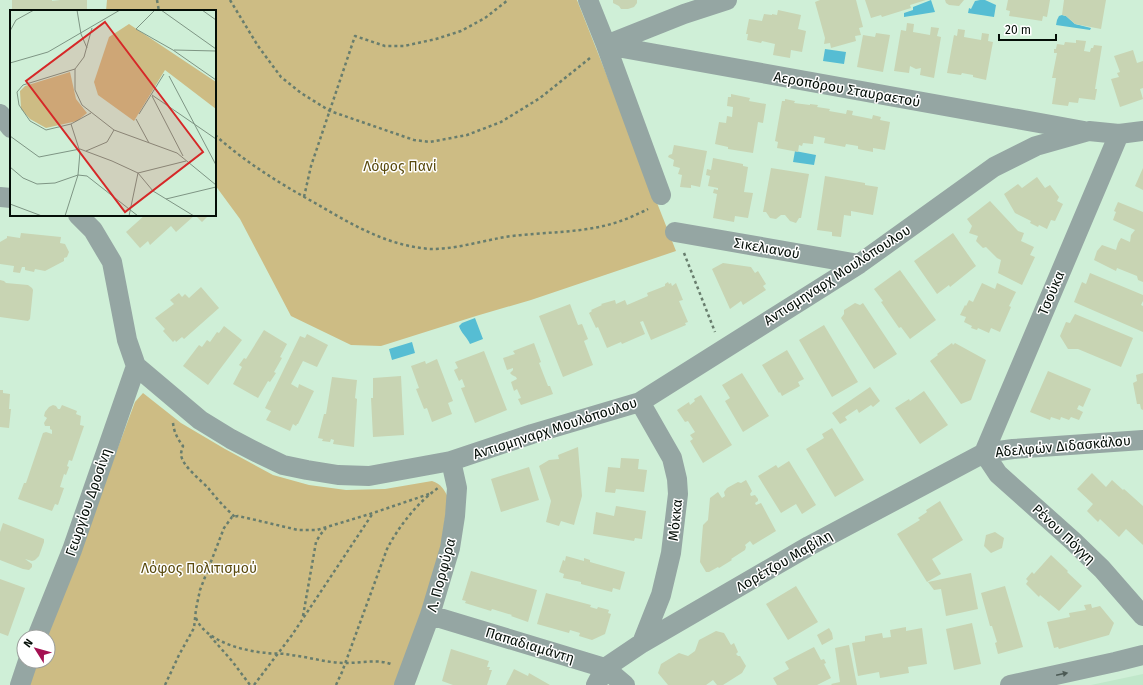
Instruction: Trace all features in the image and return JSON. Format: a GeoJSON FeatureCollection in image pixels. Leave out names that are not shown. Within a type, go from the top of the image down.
{"type":"FeatureCollection","features":[{"type":"Feature","properties":{"kind":"street"},"geometry":{"type":"LineString","coordinates":[[588,0],[661,196]]}},
{"type":"Feature","properties":{"kind":"street"},"geometry":{"type":"LineString","coordinates":[[606,45],[684,14],[727,0]]}},
{"type":"Feature","properties":{"kind":"street","name":"Αεροπόρου Σταυραετού"},"geometry":{"type":"LineString","coordinates":[[606,45],[1089,131]]}},
{"type":"Feature","properties":{"kind":"street"},"geometry":{"type":"LineString","coordinates":[[0,114],[10,127]]}},
{"type":"Feature","properties":{"kind":"street","name":"Αντισμηναρχ Μουλόπουλου"},"geometry":{"type":"LineString","coordinates":[[136,366],[200,420],[251,450],[283,465],[338,475],[369,476],[453,470],[532,434],[640,402],[859,264],[994,167],[1036,146],[1089,131],[1119,134],[1143,131]]}},
{"type":"Feature","properties":{"kind":"street","name":"Τσούκα"},"geometry":{"type":"LineString","coordinates":[[984,453],[1119,134]]}},
{"type":"Feature","properties":{"kind":"street"},"geometry":{"type":"LineString","coordinates":[[0,197],[10,198]]}},
{"type":"Feature","properties":{"kind":"street"},"geometry":{"type":"LineString","coordinates":[[79,216],[93,230],[112,262],[127,340],[136,366]]}},
{"type":"Feature","properties":{"kind":"street","name":"Σικελιανού"},"geometry":{"type":"LineString","coordinates":[[675,232],[859,264]]}},
{"type":"Feature","properties":{"kind":"street","name":"Γεωργίου Δροσίνη"},"geometry":{"type":"LineString","coordinates":[[40,629],[72,550],[136,366]]}},
{"type":"Feature","properties":{"kind":"street","name":"Μόκκα"},"geometry":{"type":"LineString","coordinates":[[640,402],[672,458],[677,479],[678,494],[672,552],[661,595],[642,643]]}},
{"type":"Feature","properties":{"kind":"street","name":"Αδελφών Διδασκάλου"},"geometry":{"type":"LineString","coordinates":[[984,453],[1013,449],[1143,440]]}},
{"type":"Feature","properties":{"kind":"street","name":"Ρένου Πόγγη"},"geometry":{"type":"LineString","coordinates":[[984,453],[998,474],[1079,546],[1111,579],[1143,616]]}},
{"type":"Feature","properties":{"kind":"street","name":"Λορέτζου Μαβίλη"},"geometry":{"type":"LineString","coordinates":[[600,677],[642,643],[809,546],[984,453]]}},
{"type":"Feature","properties":{"kind":"street","name":"Λ. Πορφύρα"},"geometry":{"type":"LineString","coordinates":[[407,678],[430,615],[450,548],[455,516],[457,488],[453,470]]}},
{"type":"Feature","properties":{"kind":"street","name":"Παπαδιαμάντη"},"geometry":{"type":"LineString","coordinates":[[430,615],[625,685]]}},
{"type":"Feature","properties":{"kind":"street"},"geometry":{"type":"LineString","coordinates":[[1010,685],[1115,662],[1143,654]]}},
{"type":"Feature","properties":{"kind":"street"},"geometry":{"type":"LineString","coordinates":[[20,685],[25,669]]}},
{"type":"Feature","properties":{"kind":"path"},"geometry":{"type":"LineString","coordinates":[[157,0],[159,10]]}},
{"type":"Feature","properties":{"kind":"path"},"geometry":{"type":"LineString","coordinates":[[230,0],[258,46],[281,77],[301,93],[330,111],[414,140],[430,142],[467,135],[501,122],[540,98],[606,45]]}},
{"type":"Feature","properties":{"kind":"path"},"geometry":{"type":"LineString","coordinates":[[304,197],[311,166],[355,36],[385,46],[404,46],[423,42],[461,31],[484,18],[508,0]]}},
{"type":"Feature","properties":{"kind":"path"},"geometry":{"type":"LineString","coordinates":[[216,136],[247,161],[276,181],[360,229],[386,239],[414,247],[433,249],[459,246],[504,237],[589,230],[615,224],[646,210],[661,196]]}},
{"type":"Feature","properties":{"kind":"path"},"geometry":{"type":"LineString","coordinates":[[675,232],[722,349]]}},
{"type":"Feature","properties":{"kind":"path"},"geometry":{"type":"LineString","coordinates":[[183,406],[173,422],[176,436],[183,446],[181,456],[194,474],[235,517]]}},
{"type":"Feature","properties":{"kind":"path"},"geometry":{"type":"LineString","coordinates":[[336,685],[387,549],[403,523],[453,470]]}},
{"type":"Feature","properties":{"kind":"path"},"geometry":{"type":"LineString","coordinates":[[165,685],[194,628],[200,590],[224,528],[232,517],[247,518],[298,530],[317,530],[432,493]]}},
{"type":"Feature","properties":{"kind":"path"},"geometry":{"type":"LineString","coordinates":[[254,685],[279,654],[373,513]]}},
{"type":"Feature","properties":{"kind":"path"},"geometry":{"type":"LineString","coordinates":[[302,620],[316,542],[327,528]]}},
{"type":"Feature","properties":{"kind":"path"},"geometry":{"type":"LineString","coordinates":[[195,617],[201,628],[232,661],[250,685]]}},
{"type":"Feature","properties":{"kind":"path"},"geometry":{"type":"LineString","coordinates":[[207,633],[233,646],[265,653],[290,654],[345,663],[381,661],[407,678]]}},
{"type":"Feature","properties":{"kind":"shaded area"},"geometry":{"type":"Polygon","coordinates":[[[1143,674],[1143,685],[1091,685],[1143,674]]]}},
{"type":"Feature","properties":{"kind":"green space","name":"Λόφος Πανί"},"geometry":{"type":"Polygon","coordinates":[[[107,0],[577,0],[676,251],[531,300],[381,346],[351,345],[291,316],[240,219],[216,186],[216,10],[106,10],[107,0]]]}},
{"type":"Feature","properties":{"kind":"green space","name":"Λόφος Πολιτισμού"},"geometry":{"type":"Polygon","coordinates":[[[143,393],[181,423],[273,475],[309,485],[346,490],[385,489],[432,481],[438,484],[446,492],[448,498],[437,574],[398,685],[27,685],[33,669],[56,669],[56,629],[49,629],[135,402],[143,393]]]}},
{"type":"Feature","properties":{"kind":"water"},"geometry":{"type":"Polygon","coordinates":[[[931,0],[935,12],[904,17],[904,13],[913,10],[913,7],[931,0]]]}},
{"type":"Feature","properties":{"kind":"water"},"geometry":{"type":"Polygon","coordinates":[[[985,0],[996,5],[994,17],[968,13],[969,8],[971,9],[975,1],[985,0]]]}},
{"type":"Feature","properties":{"kind":"water"},"geometry":{"type":"Polygon","coordinates":[[[1059,16],[1066,16],[1075,24],[1091,28],[1090,30],[1056,25],[1059,16]]]}},
{"type":"Feature","properties":{"kind":"water"},"geometry":{"type":"Polygon","coordinates":[[[825,49],[846,52],[844,64],[823,61],[825,49]]]}},
{"type":"Feature","properties":{"kind":"water"},"geometry":{"type":"Polygon","coordinates":[[[795,151],[816,155],[814,165],[793,162],[795,151]]]}},
{"type":"Feature","properties":{"kind":"water"},"geometry":{"type":"Polygon","coordinates":[[[475,318],[483,339],[470,344],[459,326],[462,323],[475,318]]]}},
{"type":"Feature","properties":{"kind":"water"},"geometry":{"type":"Polygon","coordinates":[[[412,342],[415,353],[392,360],[389,349],[412,342]]]}},
{"type":"Feature","properties":{"kind":"building"},"geometry":{"type":"Polygon","coordinates":[[[12,0],[87,0],[87,10],[12,10],[12,0]]]}},
{"type":"Feature","properties":{"kind":"building"},"geometry":{"type":"Polygon","coordinates":[[[613,0],[637,0],[637,3],[634,7],[621,9],[613,3],[613,0]]]}},
{"type":"Feature","properties":{"kind":"building"},"geometry":{"type":"Polygon","coordinates":[[[820,0],[856,0],[863,27],[859,28],[861,35],[855,36],[856,41],[831,48],[830,43],[824,44],[825,38],[815,2],[820,0]]]}},
{"type":"Feature","properties":{"kind":"building"},"geometry":{"type":"Polygon","coordinates":[[[865,0],[926,0],[910,5],[911,8],[882,17],[881,15],[871,18],[865,0]]]}},
{"type":"Feature","properties":{"kind":"building"},"geometry":{"type":"Polygon","coordinates":[[[945,0],[964,0],[959,6],[949,5],[945,0]]]}},
{"type":"Feature","properties":{"kind":"building"},"geometry":{"type":"Polygon","coordinates":[[[1008,0],[1050,0],[1047,17],[1043,16],[1042,21],[1009,16],[1010,11],[1006,10],[1008,0]]]}},
{"type":"Feature","properties":{"kind":"building"},"geometry":{"type":"Polygon","coordinates":[[[1064,0],[1106,0],[1101,29],[1075,24],[1066,16],[1062,15],[1064,0]]]}},
{"type":"Feature","properties":{"kind":"building"},"geometry":{"type":"Polygon","coordinates":[[[778,10],[801,15],[798,29],[806,31],[802,52],[791,50],[790,58],[773,55],[775,44],[747,40],[748,34],[746,34],[749,19],[762,21],[764,14],[777,15],[778,10]]]}},
{"type":"Feature","properties":{"kind":"building"},"geometry":{"type":"Polygon","coordinates":[[[907,23],[914,24],[913,32],[930,35],[931,27],[939,28],[937,36],[941,37],[934,78],[920,75],[921,68],[916,69],[910,66],[909,73],[894,71],[901,30],[906,31],[907,23]]]}},
{"type":"Feature","properties":{"kind":"building"},"geometry":{"type":"Polygon","coordinates":[[[958,29],[965,30],[964,37],[981,40],[982,33],[989,34],[988,41],[993,42],[986,80],[962,73],[961,75],[947,73],[954,35],[957,36],[958,29]]]}},
{"type":"Feature","properties":{"kind":"building"},"geometry":{"type":"Polygon","coordinates":[[[876,33],[890,35],[883,72],[857,67],[863,35],[875,37],[876,33]]]}},
{"type":"Feature","properties":{"kind":"building"},"geometry":{"type":"Polygon","coordinates":[[[1076,40],[1086,41],[1084,51],[1090,52],[1094,45],[1102,46],[1095,89],[1097,89],[1095,100],[1079,98],[1078,103],[1069,102],[1068,106],[1052,104],[1056,78],[1052,78],[1057,53],[1054,53],[1054,49],[1056,49],[1057,44],[1064,45],[1065,42],[1076,43],[1076,40]]]}},
{"type":"Feature","properties":{"kind":"building"},"geometry":{"type":"Polygon","coordinates":[[[1133,50],[1137,63],[1143,61],[1143,88],[1140,89],[1143,99],[1120,107],[1111,79],[1119,77],[1117,73],[1120,72],[1114,56],[1133,50]]]}},
{"type":"Feature","properties":{"kind":"building"},"geometry":{"type":"Polygon","coordinates":[[[731,94],[750,98],[749,101],[766,104],[763,123],[758,122],[753,153],[728,149],[728,147],[715,144],[719,122],[726,123],[727,116],[732,117],[733,107],[727,106],[728,97],[731,97],[731,94]]]}},
{"type":"Feature","properties":{"kind":"building"},"geometry":{"type":"Polygon","coordinates":[[[785,99],[795,101],[794,103],[818,105],[817,107],[830,109],[829,111],[846,114],[847,110],[853,111],[852,115],[872,119],[873,115],[881,117],[880,120],[890,122],[885,150],[873,148],[873,152],[858,149],[858,146],[846,144],[845,147],[824,143],[825,138],[814,136],[813,144],[803,143],[802,146],[799,145],[798,152],[777,148],[778,142],[775,141],[782,101],[785,101],[785,99]]]}},
{"type":"Feature","properties":{"kind":"building"},"geometry":{"type":"Polygon","coordinates":[[[674,145],[707,151],[700,187],[691,185],[691,188],[680,187],[682,175],[678,174],[680,168],[673,166],[674,160],[668,157],[672,154],[674,145]]]}},
{"type":"Feature","properties":{"kind":"building"},"geometry":{"type":"Polygon","coordinates":[[[713,158],[743,164],[743,166],[748,167],[744,192],[753,193],[748,218],[735,216],[734,222],[713,218],[717,194],[713,193],[714,189],[718,190],[718,188],[708,186],[710,176],[706,175],[707,169],[711,170],[713,158]]]}},
{"type":"Feature","properties":{"kind":"building"},"geometry":{"type":"Polygon","coordinates":[[[771,168],[809,174],[801,218],[799,218],[796,223],[790,221],[785,215],[781,215],[776,219],[770,218],[766,212],[763,212],[771,168]]]}},
{"type":"Feature","properties":{"kind":"building"},"geometry":{"type":"Polygon","coordinates":[[[1143,168],[1143,190],[1135,186],[1143,168]]]}},
{"type":"Feature","properties":{"kind":"building"},"geometry":{"type":"Polygon","coordinates":[[[825,176],[865,183],[865,185],[878,187],[873,215],[851,211],[851,216],[844,215],[841,237],[832,236],[832,232],[817,230],[825,176]]]}},
{"type":"Feature","properties":{"kind":"building"},"geometry":{"type":"Polygon","coordinates":[[[1037,177],[1045,188],[1050,185],[1059,197],[1057,201],[1063,204],[1055,221],[1051,220],[1047,229],[1030,223],[1031,221],[1015,213],[1004,194],[1018,184],[1022,188],[1037,177]]]}},
{"type":"Feature","properties":{"kind":"building"},"geometry":{"type":"Polygon","coordinates":[[[990,201],[1018,231],[1024,233],[1021,241],[1034,247],[1030,255],[1035,257],[1022,285],[998,273],[1001,260],[986,247],[983,248],[976,241],[978,236],[969,233],[972,226],[967,219],[990,201]]]}},
{"type":"Feature","properties":{"kind":"building"},"geometry":{"type":"Polygon","coordinates":[[[1118,202],[1143,212],[1143,282],[1138,280],[1137,276],[1117,268],[1116,271],[1094,260],[1097,251],[1102,245],[1116,250],[1121,238],[1130,242],[1131,235],[1135,230],[1113,220],[1116,212],[1114,211],[1118,202]]]}},
{"type":"Feature","properties":{"kind":"building"},"geometry":{"type":"Polygon","coordinates":[[[144,216],[194,216],[176,232],[171,226],[150,245],[148,241],[140,248],[126,232],[144,216]]]}},
{"type":"Feature","properties":{"kind":"building"},"geometry":{"type":"Polygon","coordinates":[[[196,216],[208,216],[202,222],[196,216]]]}},
{"type":"Feature","properties":{"kind":"building"},"geometry":{"type":"Polygon","coordinates":[[[21,233],[61,237],[60,243],[65,244],[69,252],[67,257],[64,258],[64,261],[45,271],[35,269],[34,272],[25,270],[25,267],[22,267],[20,273],[13,272],[14,266],[0,264],[0,242],[7,238],[7,236],[20,238],[21,233]]]}},
{"type":"Feature","properties":{"kind":"building"},"geometry":{"type":"Polygon","coordinates":[[[953,233],[976,266],[950,287],[949,285],[937,294],[914,261],[953,233]]]}},
{"type":"Feature","properties":{"kind":"building"},"geometry":{"type":"Polygon","coordinates":[[[723,263],[751,267],[755,273],[758,271],[766,284],[763,286],[766,290],[743,305],[741,301],[730,309],[712,269],[723,263]]]}},
{"type":"Feature","properties":{"kind":"building"},"geometry":{"type":"Polygon","coordinates":[[[900,270],[936,320],[910,339],[901,327],[899,328],[874,289],[900,270]]]}},
{"type":"Feature","properties":{"kind":"building"},"geometry":{"type":"Polygon","coordinates":[[[1090,273],[1143,295],[1141,305],[1143,306],[1143,332],[1074,302],[1082,282],[1086,284],[1090,273]]]}},
{"type":"Feature","properties":{"kind":"building"},"geometry":{"type":"Polygon","coordinates":[[[0,280],[6,283],[28,285],[32,288],[30,319],[28,321],[0,317],[0,280]]]}},
{"type":"Feature","properties":{"kind":"building"},"geometry":{"type":"Polygon","coordinates":[[[668,282],[669,284],[671,283],[672,286],[676,283],[683,300],[679,301],[688,322],[685,323],[686,325],[651,340],[643,321],[640,322],[645,334],[622,344],[621,342],[607,348],[598,327],[596,328],[589,313],[592,311],[591,310],[602,305],[601,304],[615,300],[616,304],[625,300],[627,305],[648,296],[647,293],[665,286],[668,282]]]}},
{"type":"Feature","properties":{"kind":"building"},"geometry":{"type":"Polygon","coordinates":[[[982,283],[995,289],[997,283],[1016,292],[1009,306],[1011,307],[1000,332],[991,328],[989,333],[978,328],[977,330],[971,328],[972,326],[964,322],[966,317],[960,315],[969,300],[973,302],[982,283]]]}},
{"type":"Feature","properties":{"kind":"building"},"geometry":{"type":"Polygon","coordinates":[[[201,287],[219,308],[184,339],[182,337],[176,342],[175,340],[173,342],[163,331],[165,329],[155,318],[174,304],[170,300],[179,293],[182,297],[185,294],[189,298],[201,287]]]}},
{"type":"Feature","properties":{"kind":"building"},"geometry":{"type":"Polygon","coordinates":[[[855,303],[860,305],[863,303],[897,354],[874,369],[841,318],[844,314],[844,310],[855,303]]]}},
{"type":"Feature","properties":{"kind":"building"},"geometry":{"type":"Polygon","coordinates":[[[570,304],[578,325],[582,324],[588,339],[584,341],[593,365],[563,377],[539,316],[570,304]]]}},
{"type":"Feature","properties":{"kind":"building"},"geometry":{"type":"Polygon","coordinates":[[[1075,314],[1133,338],[1121,367],[1078,349],[1068,349],[1060,336],[1066,322],[1070,323],[1075,314]]]}},
{"type":"Feature","properties":{"kind":"building"},"geometry":{"type":"Polygon","coordinates":[[[824,325],[858,382],[832,397],[799,340],[824,325]]]}},
{"type":"Feature","properties":{"kind":"building"},"geometry":{"type":"Polygon","coordinates":[[[224,326],[242,340],[208,385],[183,366],[199,345],[202,347],[207,340],[210,342],[217,332],[219,333],[224,326]]]}},
{"type":"Feature","properties":{"kind":"building"},"geometry":{"type":"Polygon","coordinates":[[[264,330],[287,344],[280,357],[282,358],[274,372],[276,373],[270,382],[268,381],[258,398],[233,384],[242,367],[239,365],[244,358],[246,359],[264,330]]]}},
{"type":"Feature","properties":{"kind":"building"},"geometry":{"type":"Polygon","coordinates":[[[307,334],[328,345],[317,367],[303,361],[291,384],[298,388],[299,384],[314,391],[298,424],[296,426],[293,424],[290,431],[266,420],[271,411],[265,408],[300,336],[305,338],[307,334]]]}},
{"type":"Feature","properties":{"kind":"building"},"geometry":{"type":"Polygon","coordinates":[[[534,343],[541,362],[539,363],[548,386],[550,386],[553,394],[521,405],[518,399],[521,398],[517,389],[514,391],[511,382],[517,379],[510,373],[513,368],[507,370],[503,358],[515,354],[513,351],[534,343]]]}},
{"type":"Feature","properties":{"kind":"building"},"geometry":{"type":"Polygon","coordinates":[[[952,343],[953,345],[955,343],[986,360],[971,400],[961,404],[930,361],[952,343]]]}},
{"type":"Feature","properties":{"kind":"building"},"geometry":{"type":"Polygon","coordinates":[[[787,350],[804,379],[798,382],[800,386],[782,396],[762,365],[787,350]]]}},
{"type":"Feature","properties":{"kind":"building"},"geometry":{"type":"Polygon","coordinates":[[[484,351],[507,410],[475,423],[461,388],[465,387],[462,379],[459,381],[454,370],[458,368],[455,362],[484,351]]]}},
{"type":"Feature","properties":{"kind":"building"},"geometry":{"type":"Polygon","coordinates":[[[437,359],[453,401],[448,403],[452,414],[432,422],[427,408],[424,409],[416,389],[419,388],[411,366],[425,361],[426,364],[437,359]]]}},
{"type":"Feature","properties":{"kind":"building"},"geometry":{"type":"Polygon","coordinates":[[[1048,371],[1091,389],[1083,407],[1079,405],[1077,409],[1083,412],[1079,420],[1071,417],[1069,420],[1061,417],[1060,420],[1051,417],[1050,420],[1030,412],[1048,371]]]}},
{"type":"Feature","properties":{"kind":"building"},"geometry":{"type":"Polygon","coordinates":[[[742,373],[769,416],[743,432],[725,401],[730,398],[722,385],[742,373]]]}},
{"type":"Feature","properties":{"kind":"building"},"geometry":{"type":"Polygon","coordinates":[[[1143,373],[1143,410],[1141,409],[1140,404],[1137,404],[1133,383],[1137,381],[1136,375],[1143,373]]]}},
{"type":"Feature","properties":{"kind":"building"},"geometry":{"type":"Polygon","coordinates":[[[401,376],[404,435],[373,437],[371,398],[373,398],[373,378],[401,376]]]}},
{"type":"Feature","properties":{"kind":"building"},"geometry":{"type":"Polygon","coordinates":[[[332,377],[357,380],[354,447],[333,444],[334,440],[331,439],[330,442],[322,441],[323,439],[318,438],[324,414],[326,414],[332,377]]]}},
{"type":"Feature","properties":{"kind":"building"},"geometry":{"type":"Polygon","coordinates":[[[870,387],[880,401],[873,407],[871,405],[859,413],[857,409],[845,417],[847,420],[840,424],[832,413],[870,387]]]}},
{"type":"Feature","properties":{"kind":"building"},"geometry":{"type":"Polygon","coordinates":[[[0,390],[3,390],[3,393],[10,394],[9,409],[11,409],[9,428],[0,427],[0,390]]]}},
{"type":"Feature","properties":{"kind":"building"},"geometry":{"type":"Polygon","coordinates":[[[924,391],[948,425],[920,444],[895,408],[909,399],[910,401],[924,391]]]}},
{"type":"Feature","properties":{"kind":"building"},"geometry":{"type":"Polygon","coordinates":[[[701,395],[732,445],[703,463],[690,441],[693,439],[690,435],[695,432],[688,421],[685,422],[677,410],[689,402],[690,405],[695,401],[694,399],[701,395]]]}},
{"type":"Feature","properties":{"kind":"building"},"geometry":{"type":"Polygon","coordinates":[[[53,405],[58,409],[60,409],[62,405],[77,411],[76,414],[81,416],[80,425],[84,426],[72,461],[69,460],[67,466],[69,467],[66,475],[64,474],[60,487],[64,488],[58,505],[55,504],[52,511],[18,499],[24,483],[26,483],[43,433],[46,432],[52,434],[50,426],[45,426],[44,423],[47,418],[44,416],[49,407],[53,405]]]}},
{"type":"Feature","properties":{"kind":"building"},"geometry":{"type":"Polygon","coordinates":[[[832,428],[864,480],[835,497],[806,449],[824,438],[822,434],[832,428]]]}},
{"type":"Feature","properties":{"kind":"building"},"geometry":{"type":"Polygon","coordinates":[[[578,447],[582,496],[574,525],[561,521],[559,526],[546,522],[551,501],[539,466],[549,460],[559,459],[558,455],[578,447]]]}},
{"type":"Feature","properties":{"kind":"building"},"geometry":{"type":"Polygon","coordinates":[[[621,458],[639,459],[638,469],[647,470],[644,492],[616,489],[615,493],[605,492],[608,467],[620,468],[621,458]]]}},
{"type":"Feature","properties":{"kind":"building"},"geometry":{"type":"Polygon","coordinates":[[[789,461],[816,505],[802,514],[796,504],[781,513],[758,476],[776,465],[778,468],[789,461]]]}},
{"type":"Feature","properties":{"kind":"building"},"geometry":{"type":"Polygon","coordinates":[[[529,467],[539,500],[501,512],[491,479],[529,467]]]}},
{"type":"Feature","properties":{"kind":"building"},"geometry":{"type":"Polygon","coordinates":[[[1092,473],[1106,487],[1112,480],[1143,506],[1143,545],[1126,529],[1119,537],[1100,519],[1098,522],[1087,511],[1093,504],[1077,489],[1092,473]]]}},
{"type":"Feature","properties":{"kind":"building"},"geometry":{"type":"Polygon","coordinates":[[[746,480],[752,491],[750,494],[751,496],[755,495],[758,499],[755,503],[756,505],[761,503],[776,531],[753,545],[750,541],[745,545],[745,550],[731,559],[732,560],[719,568],[718,567],[706,572],[700,562],[703,525],[708,520],[710,498],[718,492],[722,498],[725,496],[724,492],[727,488],[738,482],[741,483],[746,480]]]}},
{"type":"Feature","properties":{"kind":"building"},"geometry":{"type":"Polygon","coordinates":[[[940,501],[963,540],[932,559],[941,574],[927,582],[897,534],[920,520],[918,518],[927,512],[926,510],[940,501]]]}},
{"type":"Feature","properties":{"kind":"building"},"geometry":{"type":"Polygon","coordinates":[[[616,506],[646,511],[642,539],[635,538],[634,541],[593,534],[596,512],[614,516],[616,506]]]}},
{"type":"Feature","properties":{"kind":"building"},"geometry":{"type":"Polygon","coordinates":[[[3,523],[44,539],[39,556],[32,561],[25,559],[32,564],[32,567],[29,570],[0,560],[0,532],[3,523]]]}},
{"type":"Feature","properties":{"kind":"building"},"geometry":{"type":"Polygon","coordinates":[[[995,532],[1004,538],[1002,548],[991,553],[984,546],[986,535],[995,532]]]}},
{"type":"Feature","properties":{"kind":"building"},"geometry":{"type":"Polygon","coordinates":[[[1051,555],[1082,586],[1059,611],[1040,595],[1039,597],[1026,584],[1028,581],[1026,579],[1032,572],[1034,574],[1051,555]]]}},
{"type":"Feature","properties":{"kind":"building"},"geometry":{"type":"Polygon","coordinates":[[[566,556],[584,561],[584,558],[590,560],[590,562],[625,572],[620,590],[613,588],[612,592],[563,578],[564,574],[559,572],[566,556]]]}},
{"type":"Feature","properties":{"kind":"building"},"geometry":{"type":"Polygon","coordinates":[[[471,571],[537,590],[528,622],[511,616],[512,615],[492,609],[491,611],[465,603],[466,601],[462,600],[471,571]]]}},
{"type":"Feature","properties":{"kind":"building"},"geometry":{"type":"Polygon","coordinates":[[[971,573],[978,609],[946,616],[941,589],[934,590],[928,582],[971,573]]]}},
{"type":"Feature","properties":{"kind":"building"},"geometry":{"type":"Polygon","coordinates":[[[0,579],[25,588],[8,636],[0,633],[0,579]]]}},
{"type":"Feature","properties":{"kind":"building"},"geometry":{"type":"Polygon","coordinates":[[[796,586],[818,622],[788,640],[766,604],[796,586]]]}},
{"type":"Feature","properties":{"kind":"building"},"geometry":{"type":"Polygon","coordinates":[[[1005,586],[1023,647],[998,654],[995,643],[997,642],[992,626],[990,626],[981,593],[1005,586]]]}},
{"type":"Feature","properties":{"kind":"building"},"geometry":{"type":"Polygon","coordinates":[[[546,593],[591,605],[590,607],[597,609],[598,607],[609,610],[608,613],[611,614],[605,634],[592,640],[579,636],[580,633],[570,630],[569,633],[537,624],[546,593]]]}},
{"type":"Feature","properties":{"kind":"building"},"geometry":{"type":"Polygon","coordinates":[[[1091,604],[1092,608],[1100,606],[1114,623],[1109,635],[1059,649],[1058,647],[1054,648],[1047,622],[1070,617],[1069,613],[1086,610],[1084,605],[1091,604]]]}},
{"type":"Feature","properties":{"kind":"building"},"geometry":{"type":"Polygon","coordinates":[[[972,623],[981,664],[954,670],[946,629],[972,623]]]}},
{"type":"Feature","properties":{"kind":"building"},"geometry":{"type":"Polygon","coordinates":[[[906,627],[906,631],[922,628],[927,664],[908,667],[909,673],[880,678],[879,672],[858,676],[852,643],[865,641],[865,636],[882,633],[883,638],[891,637],[890,630],[906,627]]]}},
{"type":"Feature","properties":{"kind":"building"},"geometry":{"type":"Polygon","coordinates":[[[829,628],[833,639],[822,645],[817,635],[829,628]]]}},
{"type":"Feature","properties":{"kind":"building"},"geometry":{"type":"Polygon","coordinates":[[[716,631],[724,633],[731,645],[734,643],[738,652],[736,654],[740,656],[746,666],[742,673],[723,685],[717,685],[713,680],[706,685],[668,685],[658,673],[661,664],[679,653],[688,656],[695,651],[699,640],[716,631]]]}},
{"type":"Feature","properties":{"kind":"building"},"geometry":{"type":"Polygon","coordinates":[[[849,645],[857,685],[832,685],[831,684],[840,682],[835,648],[849,645]]]}},
{"type":"Feature","properties":{"kind":"building"},"geometry":{"type":"Polygon","coordinates":[[[814,647],[821,660],[824,659],[826,663],[824,664],[831,678],[817,685],[777,685],[773,678],[789,669],[785,662],[814,647]]]}},
{"type":"Feature","properties":{"kind":"building"},"geometry":{"type":"Polygon","coordinates":[[[451,649],[489,661],[487,667],[490,667],[489,670],[492,670],[487,685],[453,685],[442,681],[451,649]]]}},
{"type":"Feature","properties":{"kind":"building"},"geometry":{"type":"Polygon","coordinates":[[[514,669],[528,676],[529,673],[550,685],[506,685],[514,669]]]}}]}
